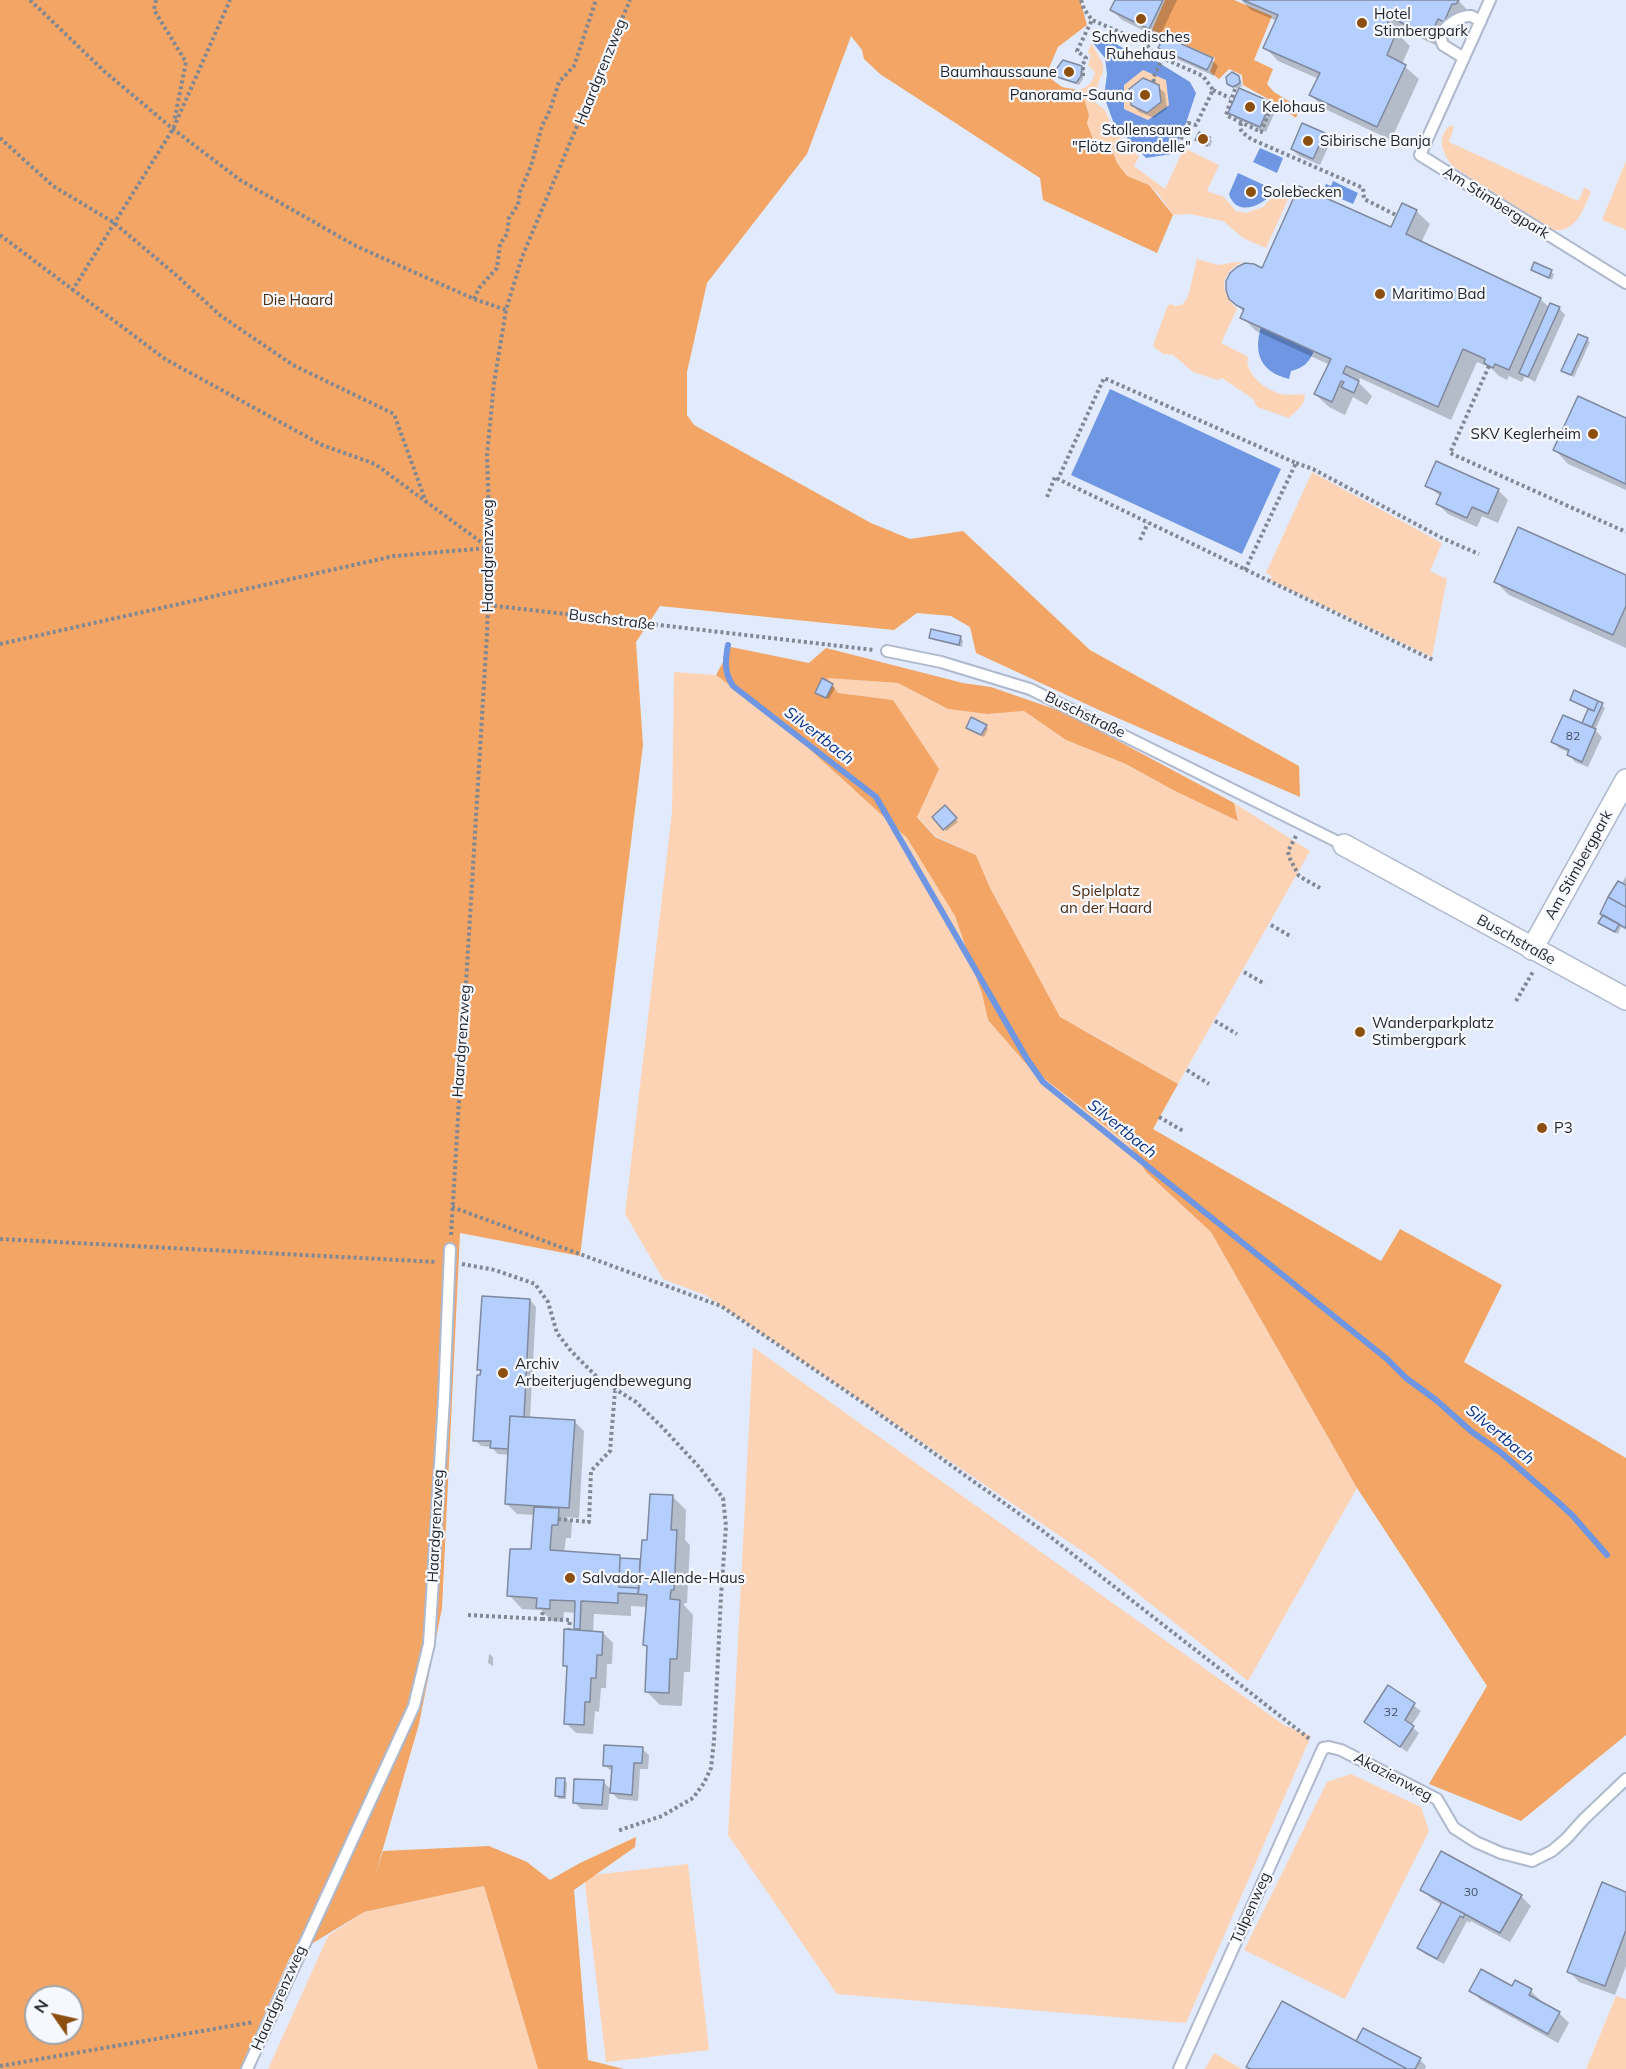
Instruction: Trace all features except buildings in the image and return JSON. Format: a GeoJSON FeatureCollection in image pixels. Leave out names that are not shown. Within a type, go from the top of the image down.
{"type":"FeatureCollection","features":[{"type":"Feature","properties":{"kind":"street","name":"Am Stimbergpark"},"geometry":{"type":"LineString","coordinates":[[1537,952],[1626,780]]}},
{"type":"Feature","properties":{"kind":"street","name":"Buschstraße"},"geometry":{"type":"LineString","coordinates":[[1344,845],[1626,999]]}},
{"type":"Feature","properties":{"kind":"lane","name":"Am Stimbergpark"},"geometry":{"type":"LineString","coordinates":[[1490,0],[1420,155],[1626,283]]}},
{"type":"Feature","properties":{"kind":"lane"},"geometry":{"type":"LineString","coordinates":[[1464,58],[1443,45],[1440,36],[1444,28],[1461,18],[1471,16],[1481,21]]}},
{"type":"Feature","properties":{"kind":"lane","name":"Buschstraße"},"geometry":{"type":"LineString","coordinates":[[887,651],[941,662],[1030,689],[1302,822],[1344,845]]}},
{"type":"Feature","properties":{"kind":"lane","name":"Haardgrenzweg"},"geometry":{"type":"LineString","coordinates":[[247,2069],[417,1696],[429,1644],[450,1248]]}},
{"type":"Feature","properties":{"kind":"lane","name":"Akazienweg"},"geometry":{"type":"LineString","coordinates":[[1323,1748],[1341,1749],[1437,1799],[1454,1828],[1476,1842],[1501,1853],[1532,1861],[1560,1845],[1626,1779]]}},
{"type":"Feature","properties":{"kind":"lane","name":"Tulpenweg"},"geometry":{"type":"LineString","coordinates":[[1179,2069],[1323,1748]]}},
{"type":"Feature","properties":{"kind":"path"},"geometry":{"type":"LineString","coordinates":[[30,0],[104,71],[173,129],[240,180],[347,241],[474,299],[506,310]]}},
{"type":"Feature","properties":{"kind":"path"},"geometry":{"type":"LineString","coordinates":[[156,0],[154,10],[186,62],[173,129]]}},
{"type":"Feature","properties":{"kind":"path"},"geometry":{"type":"LineString","coordinates":[[72,291],[173,129],[230,0]]}},
{"type":"Feature","properties":{"kind":"path"},"geometry":{"type":"LineString","coordinates":[[474,299],[478,288],[497,268],[500,244],[507,234],[509,218],[518,205],[520,192],[531,166],[542,126],[559,82],[574,66],[596,0]]}},
{"type":"Feature","properties":{"kind":"path","name":"Haardgrenzweg"},"geometry":{"type":"LineString","coordinates":[[450,1248],[488,605],[490,548],[487,455],[494,383],[506,310],[522,257],[630,0]]}},
{"type":"Feature","properties":{"kind":"path"},"geometry":{"type":"LineString","coordinates":[[1081,0],[1092,20],[1145,43],[1162,60],[1203,76],[1213,90],[1230,98]]}},
{"type":"Feature","properties":{"kind":"path"},"geometry":{"type":"LineString","coordinates":[[1083,76],[1083,64],[1086,58],[1077,51],[1092,20]]}},
{"type":"Feature","properties":{"kind":"path"},"geometry":{"type":"LineString","coordinates":[[1154,80],[1162,60]]}},
{"type":"Feature","properties":{"kind":"path"},"geometry":{"type":"LineString","coordinates":[[1235,89],[1226,115],[1241,123],[1261,132],[1271,108]]}},
{"type":"Feature","properties":{"kind":"path"},"geometry":{"type":"LineString","coordinates":[[1175,153],[1188,123],[1196,125],[1213,90]]}},
{"type":"Feature","properties":{"kind":"path"},"geometry":{"type":"LineString","coordinates":[[1241,123],[1242,132],[1251,139],[1363,188],[1364,199],[1396,215]]}},
{"type":"Feature","properties":{"kind":"path"},"geometry":{"type":"LineString","coordinates":[[0,138],[53,186],[113,222],[221,316],[293,365],[394,414],[426,503]]}},
{"type":"Feature","properties":{"kind":"path"},"geometry":{"type":"LineString","coordinates":[[0,235],[165,359],[322,445],[375,464],[490,548]]}},
{"type":"Feature","properties":{"kind":"path"},"geometry":{"type":"LineString","coordinates":[[1489,366],[1450,453],[1626,532]]}},
{"type":"Feature","properties":{"kind":"path"},"geometry":{"type":"LineString","coordinates":[[1058,479],[1104,378],[1313,469],[1442,538],[1479,554]]}},
{"type":"Feature","properties":{"kind":"path"},"geometry":{"type":"LineString","coordinates":[[1245,570],[1296,463]]}},
{"type":"Feature","properties":{"kind":"path"},"geometry":{"type":"LineString","coordinates":[[1047,497],[1055,477],[1433,660]]}},
{"type":"Feature","properties":{"kind":"path"},"geometry":{"type":"LineString","coordinates":[[1140,540],[1148,523]]}},
{"type":"Feature","properties":{"kind":"path"},"geometry":{"type":"LineString","coordinates":[[0,644],[394,556],[490,548]]}},
{"type":"Feature","properties":{"kind":"path","name":"Buschstraße"},"geometry":{"type":"LineString","coordinates":[[488,605],[887,651]]}},
{"type":"Feature","properties":{"kind":"path"},"geometry":{"type":"LineString","coordinates":[[1302,822],[1288,851],[1289,857],[1299,876],[1320,888]]}},
{"type":"Feature","properties":{"kind":"path"},"geometry":{"type":"LineString","coordinates":[[1271,925],[1292,937]]}},
{"type":"Feature","properties":{"kind":"path"},"geometry":{"type":"LineString","coordinates":[[1516,1001],[1537,952]]}},
{"type":"Feature","properties":{"kind":"path"},"geometry":{"type":"LineString","coordinates":[[1244,972],[1265,984]]}},
{"type":"Feature","properties":{"kind":"path"},"geometry":{"type":"LineString","coordinates":[[1215,1021],[1237,1034]]}},
{"type":"Feature","properties":{"kind":"path"},"geometry":{"type":"LineString","coordinates":[[1187,1070],[1209,1084]]}},
{"type":"Feature","properties":{"kind":"path"},"geometry":{"type":"LineString","coordinates":[[1159,1117],[1183,1131]]}},
{"type":"Feature","properties":{"kind":"path"},"geometry":{"type":"LineString","coordinates":[[452,1207],[721,1306],[865,1404],[1039,1528],[1323,1748]]}},
{"type":"Feature","properties":{"kind":"path"},"geometry":{"type":"LineString","coordinates":[[0,1239],[450,1263],[495,1270],[535,1284],[548,1302],[557,1333],[564,1342],[599,1379],[636,1402],[662,1427],[700,1468],[723,1498],[726,1526],[711,1768],[693,1798],[662,1816],[617,1831]]}},
{"type":"Feature","properties":{"kind":"path"},"geometry":{"type":"LineString","coordinates":[[558,1519],[589,1521],[591,1472],[610,1451],[615,1390]]}},
{"type":"Feature","properties":{"kind":"path"},"geometry":{"type":"LineString","coordinates":[[543,1608],[543,1619]]}},
{"type":"Feature","properties":{"kind":"path"},"geometry":{"type":"LineString","coordinates":[[468,1616],[570,1620],[569,1629]]}},
{"type":"Feature","properties":{"kind":"path"},"geometry":{"type":"LineString","coordinates":[[0,2066],[269,2020]]}},
{"type":"Feature","properties":{"kind":"green space","name":"Die Haard"},"geometry":{"type":"Polygon","coordinates":[[[0,0],[1080,0],[1087,25],[1058,47],[1046,75],[1062,87],[1078,90],[1089,115],[1087,123],[1094,142],[1112,150],[1117,163],[1127,176],[1149,185],[1173,215],[1157,253],[1043,200],[1040,178],[880,74],[864,59],[862,50],[851,36],[807,154],[707,283],[687,372],[687,415],[694,425],[871,523],[910,539],[963,531],[1090,650],[1299,766],[1300,797],[1099,710],[976,653],[970,627],[951,616],[917,613],[894,630],[660,606],[636,642],[643,745],[580,1256],[460,1233],[442,1608],[419,1724],[375,1876],[383,1851],[489,1846],[527,1862],[550,1880],[636,1837],[635,1847],[574,1890],[588,2060],[624,2069],[538,2069],[484,1886],[364,1912],[290,1957],[240,2069],[0,2069],[0,0]]]}},
{"type":"Feature","properties":{"kind":"green space"},"geometry":{"type":"Polygon","coordinates":[[[1165,0],[1234,0],[1272,16],[1254,60],[1273,69],[1267,84],[1274,92],[1300,108],[1296,118],[1243,85],[1242,75],[1229,69],[1219,79],[1210,72],[1215,58],[1152,30],[1165,0]]]}},
{"type":"Feature","properties":{"kind":"green space"},"geometry":{"type":"Polygon","coordinates":[[[1091,43],[1103,64],[1096,103],[1105,110],[1112,127],[1139,157],[1134,166],[1165,189],[1184,148],[1219,165],[1207,191],[1224,197],[1236,211],[1246,213],[1263,207],[1279,190],[1290,195],[1266,248],[1243,238],[1223,221],[1190,214],[1173,215],[1149,185],[1127,176],[1117,163],[1112,150],[1094,142],[1087,122],[1089,115],[1085,102],[1078,90],[1090,84],[1095,72],[1088,65],[1091,43]]]}},
{"type":"Feature","properties":{"kind":"green space"},"geometry":{"type":"Polygon","coordinates":[[[1143,70],[1166,80],[1169,106],[1148,120],[1124,109],[1124,85],[1143,70]]]}},
{"type":"Feature","properties":{"kind":"green space"},"geometry":{"type":"Polygon","coordinates":[[[1451,125],[1454,127],[1449,142],[1578,201],[1585,187],[1591,192],[1578,218],[1568,228],[1553,230],[1455,168],[1447,159],[1442,147],[1443,135],[1451,125]]]}},
{"type":"Feature","properties":{"kind":"green space"},"geometry":{"type":"Polygon","coordinates":[[[1626,161],[1626,230],[1602,220],[1626,161]]]}},
{"type":"Feature","properties":{"kind":"green space"},"geometry":{"type":"Polygon","coordinates":[[[1197,259],[1218,265],[1243,261],[1229,272],[1224,283],[1227,295],[1237,309],[1221,343],[1247,356],[1251,372],[1259,382],[1270,389],[1284,395],[1305,395],[1302,405],[1289,418],[1257,407],[1253,399],[1222,378],[1217,380],[1193,372],[1173,355],[1163,354],[1153,346],[1167,307],[1170,304],[1182,305],[1188,297],[1197,259]]]}},
{"type":"Feature","properties":{"kind":"green space"},"geometry":{"type":"Polygon","coordinates":[[[1312,472],[1442,543],[1430,571],[1447,579],[1432,657],[1270,580],[1272,576],[1266,573],[1312,472]]]}},
{"type":"Feature","properties":{"kind":"green space"},"geometry":{"type":"Polygon","coordinates":[[[731,647],[809,663],[826,648],[963,683],[991,687],[1066,713],[1234,803],[1238,821],[1173,790],[1126,764],[1066,740],[1024,711],[987,714],[948,709],[898,683],[827,678],[838,693],[893,700],[939,769],[917,817],[935,837],[976,855],[990,888],[1060,1017],[1178,1084],[1153,1129],[1381,1261],[1400,1229],[1502,1285],[1464,1362],[1626,1458],[1626,1735],[1521,1821],[1429,1784],[1487,1686],[1357,1488],[1211,1232],[1146,1172],[1129,1144],[1028,1066],[988,1020],[982,994],[955,916],[907,838],[794,735],[716,675],[731,647]]]}},
{"type":"Feature","properties":{"kind":"green space"},"geometry":{"type":"Polygon","coordinates":[[[674,672],[716,675],[794,735],[907,838],[955,916],[982,994],[988,1020],[1028,1066],[1129,1144],[1146,1172],[1211,1232],[1357,1488],[1248,1681],[1094,1559],[705,1295],[663,1279],[625,1214],[672,812],[674,672]]]}},
{"type":"Feature","properties":{"kind":"green space","name":"Spielplatz an der Haard"},"geometry":{"type":"Polygon","coordinates":[[[827,678],[898,683],[948,709],[987,714],[1024,711],[1066,740],[1126,764],[1173,790],[1238,820],[1234,803],[1310,851],[1178,1084],[1084,1030],[1068,1041],[990,888],[976,855],[935,836],[917,816],[893,700],[838,693],[827,678]]]}},
{"type":"Feature","properties":{"kind":"green space"},"geometry":{"type":"Polygon","coordinates":[[[753,1347],[1284,1725],[1311,1736],[1186,2023],[837,1994],[728,1835],[753,1347]]]}},
{"type":"Feature","properties":{"kind":"green space"},"geometry":{"type":"Polygon","coordinates":[[[1351,1774],[1421,1807],[1429,1831],[1345,1999],[1244,1950],[1327,1782],[1351,1774]]]}},
{"type":"Feature","properties":{"kind":"green space"},"geometry":{"type":"Polygon","coordinates":[[[688,1864],[709,2050],[606,2062],[584,1876],[688,1864]]]}},
{"type":"Feature","properties":{"kind":"green space"},"geometry":{"type":"Polygon","coordinates":[[[484,1886],[538,2069],[268,2069],[328,1936],[364,1912],[484,1886]]]}},
{"type":"Feature","properties":{"kind":"green space"},"geometry":{"type":"Polygon","coordinates":[[[1616,1996],[1626,1999],[1626,2069],[1586,2069],[1616,1996]]]}},
{"type":"Feature","properties":{"kind":"green space"},"geometry":{"type":"Polygon","coordinates":[[[1214,2053],[1242,2069],[1205,2069],[1214,2053]]]}},
{"type":"Feature","properties":{"kind":"water"},"geometry":{"type":"Polygon","coordinates":[[[1103,36],[1136,56],[1148,56],[1190,82],[1196,93],[1185,126],[1172,154],[1146,158],[1114,124],[1104,96],[1107,74],[1105,58],[1093,43],[1103,36]],[[1143,70],[1124,85],[1124,109],[1148,120],[1169,105],[1166,80],[1143,70]]]}},
{"type":"Feature","properties":{"kind":"water"},"geometry":{"type":"Polygon","coordinates":[[[1260,148],[1283,158],[1277,173],[1253,162],[1260,148]]]}},
{"type":"Feature","properties":{"kind":"water","name":"Solebecken"},"geometry":{"type":"Polygon","coordinates":[[[1238,173],[1275,190],[1257,205],[1244,208],[1238,206],[1229,194],[1238,173]]]}},
{"type":"Feature","properties":{"kind":"water"},"geometry":{"type":"Polygon","coordinates":[[[1333,181],[1358,193],[1353,204],[1323,191],[1326,184],[1331,186],[1333,181]]]}},
{"type":"Feature","properties":{"kind":"water"},"geometry":{"type":"Polygon","coordinates":[[[1261,327],[1314,351],[1305,364],[1291,371],[1289,379],[1272,372],[1262,360],[1258,346],[1261,327]]]}},
{"type":"Feature","properties":{"kind":"water"},"geometry":{"type":"Polygon","coordinates":[[[1110,389],[1281,469],[1242,554],[1071,475],[1110,389]]]}},
{"type":"Feature","properties":{"kind":"waterway","name":"Silvertbach"},"geometry":{"type":"LineString","coordinates":[[728,645],[726,666],[733,686],[876,797],[1027,1059],[1043,1082],[1387,1359],[1406,1378],[1436,1400],[1472,1432],[1499,1451],[1572,1515],[1607,1555]]}},
{"type":"Feature","properties":{"kind":"place","name":"Schwedisches Ruhehaus"},"geometry":{"type":"Point","coordinates":[1141,19]}},
{"type":"Feature","properties":{"kind":"place","name":"Hotel Stimbergpark"},"geometry":{"type":"Point","coordinates":[1362,23]}},
{"type":"Feature","properties":{"kind":"place","name":"Baumhaussaune"},"geometry":{"type":"Point","coordinates":[1069,72]}},
{"type":"Feature","properties":{"kind":"place","name":"Panorama-Sauna"},"geometry":{"type":"Point","coordinates":[1145,95]}},
{"type":"Feature","properties":{"kind":"place","name":"Kelohaus"},"geometry":{"type":"Point","coordinates":[1250,107]}},
{"type":"Feature","properties":{"kind":"place","name":"Stollensaune \"Flötz Girondelle\""},"geometry":{"type":"Point","coordinates":[1203,139]}},
{"type":"Feature","properties":{"kind":"place","name":"Sibirische Banja"},"geometry":{"type":"Point","coordinates":[1308,141]}},
{"type":"Feature","properties":{"kind":"place","name":"Solebecken"},"geometry":{"type":"Point","coordinates":[1251,192]}},
{"type":"Feature","properties":{"kind":"place","name":"Maritimo Bad"},"geometry":{"type":"Point","coordinates":[1380,294]}},
{"type":"Feature","properties":{"kind":"place","name":"SKV Keglerheim"},"geometry":{"type":"Point","coordinates":[1593,434]}},
{"type":"Feature","properties":{"kind":"place","name":"Wanderparkplatz Stimbergpark"},"geometry":{"type":"Point","coordinates":[1360,1032]}},
{"type":"Feature","properties":{"kind":"place","name":"P3"},"geometry":{"type":"Point","coordinates":[1542,1128]}},
{"type":"Feature","properties":{"kind":"place","name":"Archiv Arbeiterjugendbewegung"},"geometry":{"type":"Point","coordinates":[503,1373]}},
{"type":"Feature","properties":{"kind":"place","name":"Salvador-Allende-Haus"},"geometry":{"type":"Point","coordinates":[570,1578]}}]}
